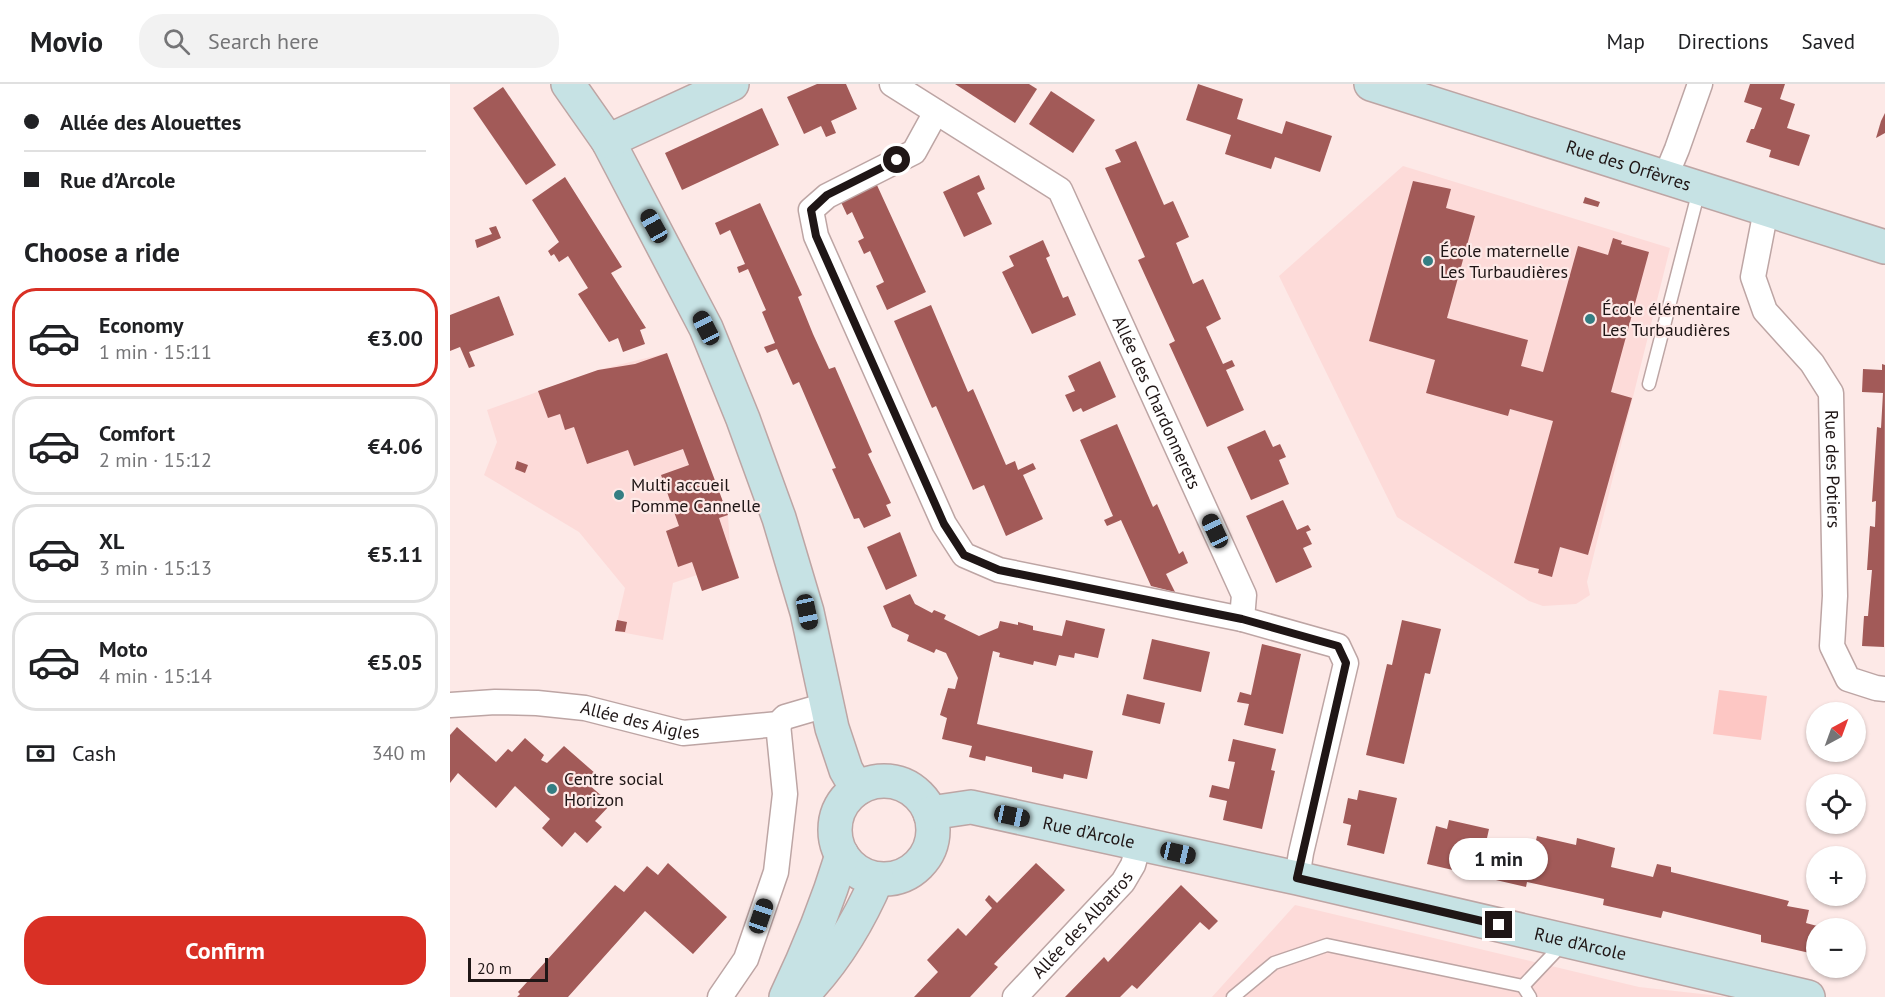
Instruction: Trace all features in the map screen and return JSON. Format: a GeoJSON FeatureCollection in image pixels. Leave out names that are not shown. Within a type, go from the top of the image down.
{"type":"FeatureCollection","features":[{"type":"Feature","properties":{"kind":"street"},"geometry":{"type":"LineString","coordinates":[[568,84],[608,141],[706,328],[743,419],[779,518],[807,612],[831,728],[846,770],[857,789]]}},
{"type":"Feature","properties":{"kind":"street"},"geometry":{"type":"LineString","coordinates":[[608,141],[732,84]]}},
{"type":"Feature","properties":{"kind":"street","name":"Allée des Chardonnerets"},"geometry":{"type":"LineString","coordinates":[[892,84],[1060,190],[1245,595],[1242,619]]}},
{"type":"Feature","properties":{"kind":"street","name":"Rue des Orfèvres"},"geometry":{"type":"LineString","coordinates":[[1371,84],[1885,248]]}},
{"type":"Feature","properties":{"kind":"street"},"geometry":{"type":"LineString","coordinates":[[1665,178],[1700,84]]}},
{"type":"Feature","properties":{"kind":"street"},"geometry":{"type":"LineString","coordinates":[[936,112],[914,152],[827,195],[811,210],[816,236],[944,524],[964,555],[999,570],[1242,619],[1338,646],[1346,663],[1297,878]]}},
{"type":"Feature","properties":{"kind":"street","name":"Rue des Potiers"},"geometry":{"type":"LineString","coordinates":[[1766,210],[1753,277],[1765,311],[1812,363],[1831,393],[1835,596],[1832,646],[1848,679],[1876,688],[1885,688]]}},
{"type":"Feature","properties":{"kind":"street","name":"Allée des Aigles"},"geometry":{"type":"LineString","coordinates":[[450,705],[495,702],[585,708],[683,733],[772,725],[785,717],[826,705]]}},
{"type":"Feature","properties":{"kind":"street"},"geometry":{"type":"LineString","coordinates":[[720,997],[746,959],[776,872],[785,794],[772,725]]}},
{"type":"Feature","properties":{"kind":"street"},"geometry":{"type":"LineString","coordinates":[[885,781],[899,783],[912,790],[923,800],[930,813],[933,830],[930,846],[922,861],[910,872],[894,878],[877,879],[861,874],[848,864],[838,849],[835,832],[837,815],[844,801],[857,789],[870,783],[885,781]]}},
{"type":"Feature","properties":{"kind":"street","name":"Rue d’Arcole"},"geometry":{"type":"LineString","coordinates":[[930,813],[971,807],[1297,878],[1561,939],[1772,993],[1808,997]]}},
{"type":"Feature","properties":{"kind":"street","name":"Allée des Albatros"},"geometry":{"type":"LineString","coordinates":[[1015,997],[1123,882],[1133,864],[1139,844]]}},
{"type":"Feature","properties":{"kind":"street"},"geometry":{"type":"LineString","coordinates":[[786,997],[830,896],[842,855]]}},
{"type":"Feature","properties":{"kind":"street"},"geometry":{"type":"LineString","coordinates":[[800,997],[818,979],[859,917],[877,879]]}},
{"type":"Feature","properties":{"kind":"lane"},"geometry":{"type":"LineString","coordinates":[[1649,384],[1700,189]]}},
{"type":"Feature","properties":{"kind":"lane"},"geometry":{"type":"LineString","coordinates":[[1233,997],[1274,963],[1327,945],[1526,992],[1557,950],[1561,939]]}},
{"type":"Feature","properties":{"kind":"shaded area"},"geometry":{"type":"Polygon","coordinates":[[[1403,166],[1670,248],[1587,582],[1590,595],[1576,604],[1543,606],[1529,601],[1397,517],[1279,276],[1403,166]]]}},
{"type":"Feature","properties":{"kind":"shaded area","name":"Multi accueil Pomme Cannelle"},"geometry":{"type":"Polygon","coordinates":[[[667,353],[728,515],[730,548],[739,578],[702,591],[697,575],[673,583],[663,640],[615,631],[625,588],[579,532],[484,475],[497,442],[487,410],[598,370],[667,353]]]}},
{"type":"Feature","properties":{"kind":"shaded area"},"geometry":{"type":"Polygon","coordinates":[[[1719,690],[1767,696],[1761,740],[1713,734],[1719,690]]]}},
{"type":"Feature","properties":{"kind":"shaded area"},"geometry":{"type":"Polygon","coordinates":[[[1295,905],[1639,987],[1729,997],[1212,997],[1295,905]]]}},
{"type":"Feature","properties":{"kind":"building"},"geometry":{"type":"Polygon","coordinates":[[[817,84],[846,84],[857,109],[831,121],[836,133],[826,137],[821,126],[804,134],[787,97],[817,84]]]}},
{"type":"Feature","properties":{"kind":"building"},"geometry":{"type":"Polygon","coordinates":[[[955,84],[1029,84],[1037,89],[1015,123],[955,84]]]}},
{"type":"Feature","properties":{"kind":"building"},"geometry":{"type":"Polygon","coordinates":[[[1198,84],[1243,99],[1237,119],[1282,134],[1286,121],[1332,136],[1320,172],[1275,157],[1271,169],[1225,154],[1231,135],[1186,120],[1198,84]]]}},
{"type":"Feature","properties":{"kind":"building"},"geometry":{"type":"Polygon","coordinates":[[[1750,84],[1785,84],[1780,99],[1795,104],[1787,128],[1810,135],[1799,166],[1769,157],[1771,150],[1746,142],[1762,108],[1744,102],[1750,84]]]}},
{"type":"Feature","properties":{"kind":"building"},"geometry":{"type":"Polygon","coordinates":[[[503,87],[556,165],[526,185],[473,108],[503,87]]]}},
{"type":"Feature","properties":{"kind":"building"},"geometry":{"type":"Polygon","coordinates":[[[1051,91],[1095,120],[1073,153],[1029,124],[1051,91]]]}},
{"type":"Feature","properties":{"kind":"building"},"geometry":{"type":"Polygon","coordinates":[[[762,108],[779,145],[682,190],[665,153],[762,108]]]}},
{"type":"Feature","properties":{"kind":"building"},"geometry":{"type":"Polygon","coordinates":[[[1885,113],[1885,133],[1876,138],[1881,121],[1885,113]]]}},
{"type":"Feature","properties":{"kind":"building"},"geometry":{"type":"Polygon","coordinates":[[[1136,141],[1164,205],[1173,201],[1189,237],[1176,243],[1193,284],[1203,279],[1221,319],[1206,327],[1223,364],[1232,360],[1235,366],[1226,370],[1244,410],[1207,427],[1169,344],[1175,341],[1138,260],[1145,257],[1105,168],[1121,162],[1115,150],[1136,141]]]}},
{"type":"Feature","properties":{"kind":"building"},"geometry":{"type":"Polygon","coordinates":[[[979,175],[985,189],[977,193],[992,224],[964,237],[943,192],[979,175]]]}},
{"type":"Feature","properties":{"kind":"building"},"geometry":{"type":"Polygon","coordinates":[[[565,177],[622,267],[611,273],[646,328],[640,330],[645,344],[623,352],[618,338],[609,342],[578,294],[588,288],[568,256],[559,262],[554,254],[551,256],[548,251],[559,242],[532,200],[565,177]]]}},
{"type":"Feature","properties":{"kind":"building"},"geometry":{"type":"Polygon","coordinates":[[[1413,181],[1451,189],[1446,208],[1475,216],[1447,318],[1528,340],[1521,366],[1543,372],[1578,246],[1608,255],[1613,238],[1622,241],[1621,244],[1649,252],[1611,392],[1632,398],[1588,555],[1560,547],[1552,577],[1538,573],[1539,569],[1514,563],[1553,421],[1510,409],[1508,416],[1426,393],[1435,360],[1369,341],[1413,181]]]}},
{"type":"Feature","properties":{"kind":"building"},"geometry":{"type":"Polygon","coordinates":[[[876,183],[926,292],[887,310],[876,286],[884,282],[870,251],[864,254],[858,241],[864,238],[852,212],[847,215],[840,200],[876,183]]]}},
{"type":"Feature","properties":{"kind":"building"},"geometry":{"type":"Polygon","coordinates":[[[1585,197],[1600,202],[1598,207],[1583,203],[1585,197]]]}},
{"type":"Feature","properties":{"kind":"building"},"geometry":{"type":"Polygon","coordinates":[[[760,203],[802,295],[798,297],[813,334],[829,369],[835,367],[872,452],[868,454],[891,503],[886,505],[891,516],[864,528],[859,518],[854,519],[832,469],[836,468],[799,382],[793,385],[777,349],[767,353],[764,347],[775,343],[762,312],[766,310],[748,269],[739,273],[737,267],[745,264],[730,230],[720,235],[715,223],[760,203]]]}},
{"type":"Feature","properties":{"kind":"building"},"geometry":{"type":"Polygon","coordinates":[[[496,226],[501,238],[477,248],[475,240],[492,234],[489,228],[496,226]]]}},
{"type":"Feature","properties":{"kind":"building"},"geometry":{"type":"Polygon","coordinates":[[[1043,240],[1050,256],[1046,258],[1063,298],[1068,296],[1076,315],[1032,334],[1002,272],[1014,266],[1009,256],[1043,240]]]}},
{"type":"Feature","properties":{"kind":"building"},"geometry":{"type":"Polygon","coordinates":[[[499,296],[514,335],[469,352],[475,366],[469,368],[460,347],[450,351],[450,315],[499,296]]]}},
{"type":"Feature","properties":{"kind":"building"},"geometry":{"type":"Polygon","coordinates":[[[931,305],[968,392],[973,389],[1006,465],[1015,461],[1018,470],[1033,463],[1036,469],[1023,475],[1043,519],[1006,536],[984,485],[973,490],[936,406],[932,408],[894,321],[931,305]]]}},
{"type":"Feature","properties":{"kind":"building"},"geometry":{"type":"Polygon","coordinates":[[[667,353],[728,515],[719,518],[739,578],[702,591],[692,562],[678,567],[666,531],[679,526],[661,475],[689,465],[683,449],[634,466],[628,450],[587,464],[574,427],[565,430],[560,414],[548,418],[538,391],[598,370],[635,364],[667,353]]]}},
{"type":"Feature","properties":{"kind":"building"},"geometry":{"type":"Polygon","coordinates":[[[1100,361],[1116,397],[1083,412],[1081,408],[1073,412],[1065,395],[1075,391],[1068,376],[1100,361]]]}},
{"type":"Feature","properties":{"kind":"building"},"geometry":{"type":"Polygon","coordinates":[[[1882,364],[1885,365],[1884,647],[1862,646],[1864,616],[1868,616],[1872,570],[1867,570],[1870,526],[1875,527],[1876,501],[1872,502],[1877,427],[1881,428],[1883,393],[1862,392],[1863,369],[1882,370],[1882,364]]]}},
{"type":"Feature","properties":{"kind":"building"},"geometry":{"type":"Polygon","coordinates":[[[1117,424],[1153,507],[1157,504],[1179,554],[1183,551],[1188,563],[1166,574],[1175,592],[1151,586],[1121,520],[1107,526],[1104,520],[1113,516],[1080,440],[1117,424]]]}},
{"type":"Feature","properties":{"kind":"building"},"geometry":{"type":"Polygon","coordinates":[[[1265,430],[1273,447],[1280,444],[1286,457],[1279,460],[1289,484],[1251,500],[1227,447],[1265,430]]]}},
{"type":"Feature","properties":{"kind":"building"},"geometry":{"type":"Polygon","coordinates":[[[517,461],[528,465],[525,473],[515,469],[517,461]]]}},
{"type":"Feature","properties":{"kind":"building"},"geometry":{"type":"Polygon","coordinates":[[[1283,500],[1297,530],[1308,525],[1311,530],[1306,532],[1312,544],[1303,548],[1312,567],[1276,583],[1246,516],[1283,500]]]}},
{"type":"Feature","properties":{"kind":"building"},"geometry":{"type":"Polygon","coordinates":[[[900,532],[917,576],[886,590],[867,547],[900,532]]]}},
{"type":"Feature","properties":{"kind":"building"},"geometry":{"type":"Polygon","coordinates":[[[910,594],[915,604],[932,613],[934,610],[946,615],[944,619],[979,636],[998,628],[1000,621],[1018,625],[1018,622],[1033,626],[1033,630],[1062,636],[1066,620],[1105,629],[1098,658],[1075,653],[1074,658],[1059,655],[1056,666],[1034,661],[1033,665],[999,657],[1000,653],[993,651],[977,724],[1093,751],[1087,779],[1064,774],[1063,779],[1032,772],[1032,767],[986,756],[985,761],[969,757],[972,746],[942,739],[947,718],[940,715],[948,688],[955,689],[958,678],[946,653],[936,649],[934,653],[907,641],[909,635],[892,627],[883,606],[910,594]]]}},
{"type":"Feature","properties":{"kind":"building"},"geometry":{"type":"Polygon","coordinates":[[[617,620],[627,622],[625,632],[615,631],[617,620]]]}},
{"type":"Feature","properties":{"kind":"building"},"geometry":{"type":"Polygon","coordinates":[[[1402,620],[1441,629],[1430,674],[1425,673],[1404,764],[1366,755],[1387,664],[1392,665],[1402,620]]]}},
{"type":"Feature","properties":{"kind":"building"},"geometry":{"type":"Polygon","coordinates":[[[1152,639],[1210,652],[1201,692],[1143,679],[1152,639]]]}},
{"type":"Feature","properties":{"kind":"building"},"geometry":{"type":"Polygon","coordinates":[[[1262,644],[1301,654],[1283,734],[1244,725],[1249,704],[1237,702],[1240,692],[1251,695],[1262,644]]]}},
{"type":"Feature","properties":{"kind":"building"},"geometry":{"type":"Polygon","coordinates":[[[1127,694],[1165,703],[1160,724],[1122,715],[1127,694]]]}},
{"type":"Feature","properties":{"kind":"building","name":"Centre social Horizon"},"geometry":{"type":"Polygon","coordinates":[[[457,727],[496,762],[508,749],[512,752],[525,738],[544,755],[541,760],[547,763],[564,746],[596,774],[588,784],[611,804],[595,821],[602,827],[587,843],[575,832],[562,847],[542,828],[550,819],[515,786],[496,808],[458,773],[450,783],[450,735],[457,727]]]}},
{"type":"Feature","properties":{"kind":"building"},"geometry":{"type":"Polygon","coordinates":[[[1233,739],[1276,749],[1271,770],[1275,771],[1262,829],[1223,820],[1227,801],[1209,797],[1212,785],[1229,789],[1235,762],[1228,761],[1233,739]]]}},
{"type":"Feature","properties":{"kind":"building"},"geometry":{"type":"Polygon","coordinates":[[[1359,790],[1397,798],[1384,854],[1347,845],[1351,825],[1343,823],[1348,798],[1357,800],[1359,790]]]}},
{"type":"Feature","properties":{"kind":"building"},"geometry":{"type":"Polygon","coordinates":[[[1449,820],[1489,829],[1487,838],[1534,849],[1537,836],[1576,845],[1577,838],[1615,848],[1611,867],[1653,877],[1657,864],[1671,867],[1671,872],[1789,901],[1787,906],[1809,910],[1806,918],[1806,952],[1761,942],[1761,935],[1663,911],[1661,918],[1603,905],[1604,899],[1527,882],[1526,887],[1427,864],[1436,826],[1447,829],[1449,820]]]}},
{"type":"Feature","properties":{"kind":"building"},"geometry":{"type":"Polygon","coordinates":[[[668,863],[727,917],[693,954],[645,911],[568,997],[517,997],[520,994],[518,992],[615,885],[624,892],[647,866],[658,875],[668,863]]]}},
{"type":"Feature","properties":{"kind":"building"},"geometry":{"type":"Polygon","coordinates":[[[1036,863],[1065,890],[994,964],[998,967],[970,997],[914,997],[938,972],[927,960],[958,928],[966,936],[992,908],[985,900],[989,895],[997,903],[1036,863]]]}},
{"type":"Feature","properties":{"kind":"building"},"geometry":{"type":"Polygon","coordinates":[[[1181,885],[1218,921],[1209,930],[1200,922],[1137,989],[1132,985],[1120,997],[1065,997],[1104,957],[1108,962],[1181,885]]]}},
{"type":"Feature","properties":{"kind":"place","name":"École maternelle Les Turbaudières"},"geometry":{"type":"Point","coordinates":[1428,261]}},
{"type":"Feature","properties":{"kind":"place","name":"École élémentaire Les Turbaudières"},"geometry":{"type":"Point","coordinates":[1590,319]}},
{"type":"Feature","properties":{"kind":"place","name":"Multi accueil Pomme Cannelle"},"geometry":{"type":"Point","coordinates":[619,495]}},
{"type":"Feature","properties":{"kind":"place","name":"Centre social Horizon"},"geometry":{"type":"Point","coordinates":[552,789]}},
{"type":"Feature","properties":{"kind":"route"},"geometry":{"type":"LineString","coordinates":[[897,160],[827,195],[811,210],[816,236],[944,524],[964,555],[999,570],[1242,619],[1338,646],[1346,663],[1297,878],[1499,925]]}}]}
